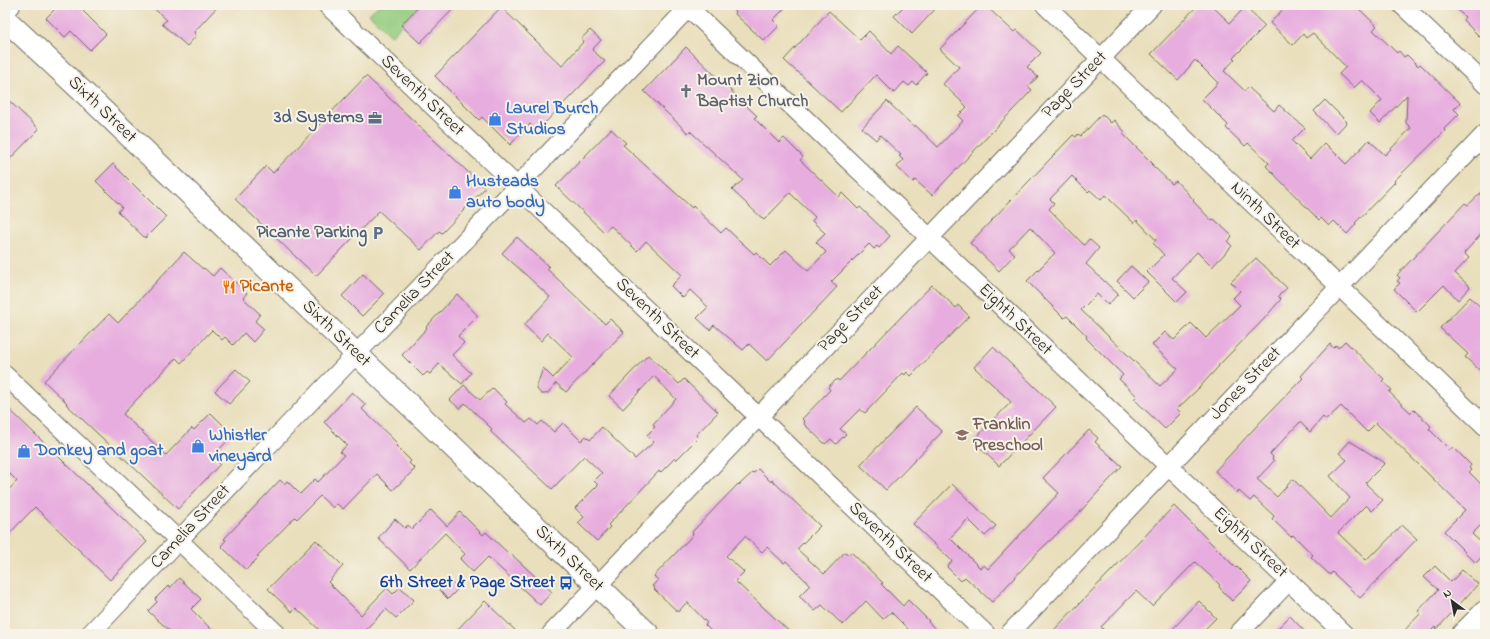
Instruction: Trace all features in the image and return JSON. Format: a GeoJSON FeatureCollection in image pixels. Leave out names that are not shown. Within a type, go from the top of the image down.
{"type":"FeatureCollection","features":[{"type":"Feature","properties":{"kind":"street"},"geometry":{"type":"LineString","coordinates":[[5,9],[9,5]]}},
{"type":"Feature","properties":{"kind":"street","name":"Seventh Street"},"geometry":{"type":"LineString","coordinates":[[327,5],[986,634]]}},
{"type":"Feature","properties":{"kind":"street","name":"Ninth Street"},"geometry":{"type":"LineString","coordinates":[[1045,5],[1485,426]]}},
{"type":"Feature","properties":{"kind":"street","name":"Page Street"},"geometry":{"type":"LineString","coordinates":[[551,634],[1152,5]]}},
{"type":"Feature","properties":{"kind":"street"},"geometry":{"type":"LineString","coordinates":[[1402,5],[1485,84]]}},
{"type":"Feature","properties":{"kind":"street","name":"Camelia Street"},"geometry":{"type":"LineString","coordinates":[[90,634],[178,540],[689,6]]}},
{"type":"Feature","properties":{"kind":"street","name":"Eighth Street"},"geometry":{"type":"LineString","coordinates":[[689,6],[929,238],[1344,634]]}},
{"type":"Feature","properties":{"kind":"street","name":"Sixth Street"},"geometry":{"type":"LineString","coordinates":[[5,19],[159,164],[648,634]]}},
{"type":"Feature","properties":{"kind":"street","name":"Jones Street"},"geometry":{"type":"LineString","coordinates":[[1009,634],[1485,134]]}},
{"type":"Feature","properties":{"kind":"street"},"geometry":{"type":"LineString","coordinates":[[5,375],[276,634]]}},
{"type":"Feature","properties":{"kind":"street"},"geometry":{"type":"LineString","coordinates":[[1238,634],[1289,581]]}},
{"type":"Feature","properties":{"kind":"street"},"geometry":{"type":"LineString","coordinates":[[1464,634],[1485,612]]}},
{"type":"Feature","properties":{"kind":"green space"},"geometry":{"type":"Polygon","coordinates":[[[379,5],[420,5],[391,36],[369,14],[379,5]]]}},
{"type":"Feature","properties":{"kind":"building"},"geometry":{"type":"Polygon","coordinates":[[[59,5],[77,5],[106,34],[90,50],[71,31],[65,37],[46,18],[59,5]]]}},
{"type":"Feature","properties":{"kind":"building"},"geometry":{"type":"Polygon","coordinates":[[[150,5],[219,5],[194,32],[196,36],[187,46],[162,24],[167,20],[150,5]]]}},
{"type":"Feature","properties":{"kind":"building"},"geometry":{"type":"Polygon","coordinates":[[[420,5],[457,5],[420,43],[401,25],[420,5]]]}},
{"type":"Feature","properties":{"kind":"building"},"geometry":{"type":"Polygon","coordinates":[[[729,5],[788,5],[773,20],[779,26],[764,41],[735,14],[736,12],[729,5]]]}},
{"type":"Feature","properties":{"kind":"building"},"geometry":{"type":"Polygon","coordinates":[[[905,5],[939,5],[912,34],[894,16],[905,5]]]}},
{"type":"Feature","properties":{"kind":"building"},"geometry":{"type":"Polygon","coordinates":[[[982,5],[985,5],[1014,32],[1017,30],[1041,53],[1027,67],[1038,77],[1028,86],[1032,90],[932,195],[915,180],[913,182],[897,167],[903,160],[899,156],[901,155],[880,135],[876,140],[862,128],[887,101],[914,127],[915,125],[938,147],[963,121],[958,116],[967,107],[943,84],[959,67],[940,49],[982,5]]]}},
{"type":"Feature","properties":{"kind":"building"},"geometry":{"type":"Polygon","coordinates":[[[1198,5],[1211,5],[1230,23],[1245,7],[1265,26],[1233,58],[1235,59],[1224,71],[1245,91],[1248,87],[1274,111],[1279,105],[1305,128],[1292,141],[1310,159],[1325,143],[1346,164],[1369,140],[1385,155],[1411,128],[1406,123],[1407,95],[1380,123],[1370,113],[1382,100],[1362,80],[1354,88],[1339,74],[1346,67],[1313,33],[1306,38],[1303,34],[1293,45],[1270,23],[1287,5],[1355,5],[1377,26],[1373,30],[1397,53],[1399,51],[1404,57],[1407,55],[1418,66],[1420,64],[1460,103],[1454,109],[1459,114],[1444,129],[1445,131],[1394,181],[1395,182],[1355,223],[1356,224],[1347,234],[1334,221],[1329,226],[1321,218],[1319,220],[1266,166],[1269,163],[1248,143],[1245,146],[1226,128],[1228,125],[1202,99],[1218,83],[1195,60],[1178,80],[1151,54],[1198,5]]]}},
{"type":"Feature","properties":{"kind":"building"},"geometry":{"type":"Polygon","coordinates":[[[1452,5],[1485,5],[1485,42],[1463,20],[1465,17],[1452,5]]]}},
{"type":"Feature","properties":{"kind":"building"},"geometry":{"type":"Polygon","coordinates":[[[501,7],[562,66],[584,41],[581,39],[590,30],[601,40],[592,50],[605,61],[537,131],[530,124],[510,145],[482,117],[479,120],[435,76],[501,7]]]}},
{"type":"Feature","properties":{"kind":"building"},"geometry":{"type":"Polygon","coordinates":[[[829,11],[860,40],[869,31],[891,54],[898,46],[927,73],[916,85],[913,82],[909,86],[904,82],[894,93],[876,75],[841,112],[784,60],[829,11]]]}},
{"type":"Feature","properties":{"kind":"building"},"geometry":{"type":"Polygon","coordinates":[[[686,47],[757,116],[754,118],[779,143],[784,138],[803,157],[800,160],[839,197],[842,193],[858,209],[860,207],[890,236],[879,248],[877,246],[874,249],[869,244],[831,282],[837,287],[767,361],[749,344],[743,350],[714,325],[710,330],[697,318],[708,307],[690,290],[683,298],[671,286],[682,275],[646,241],[637,251],[611,226],[604,232],[556,186],[611,129],[626,143],[623,145],[692,208],[693,206],[721,233],[726,228],[754,254],[756,252],[770,266],[786,250],[808,271],[826,252],[816,242],[825,233],[812,221],[815,217],[790,193],[764,220],[732,190],[743,180],[690,131],[688,133],[644,91],[686,47]]]}},
{"type":"Feature","properties":{"kind":"building"},"geometry":{"type":"Polygon","coordinates":[[[366,76],[485,188],[442,233],[439,231],[421,250],[379,211],[316,276],[235,199],[266,166],[273,173],[366,76]]]}},
{"type":"Feature","properties":{"kind":"building"},"geometry":{"type":"Polygon","coordinates":[[[5,97],[39,129],[5,164],[5,97]]]}},
{"type":"Feature","properties":{"kind":"building"},"geometry":{"type":"Polygon","coordinates":[[[1325,100],[1347,122],[1336,134],[1314,111],[1325,100]]]}},
{"type":"Feature","properties":{"kind":"building"},"geometry":{"type":"Polygon","coordinates":[[[1102,114],[1111,123],[1114,120],[1125,132],[1123,134],[1153,164],[1152,165],[1172,184],[1176,181],[1212,221],[1214,219],[1232,236],[1228,242],[1232,246],[1212,267],[1197,252],[1172,278],[1187,292],[1177,302],[1147,272],[1164,255],[1153,243],[1156,240],[1137,220],[1134,223],[1105,195],[1101,200],[1090,190],[1088,192],[1072,176],[1050,199],[1054,203],[1049,209],[1084,245],[1089,239],[1099,248],[1086,264],[1118,294],[1108,305],[1097,294],[1081,310],[1160,386],[1178,369],[1152,345],[1165,332],[1174,340],[1191,323],[1206,338],[1240,305],[1233,298],[1240,291],[1231,282],[1256,258],[1287,288],[1278,296],[1281,299],[1264,319],[1177,409],[1181,413],[1165,429],[1134,399],[1137,396],[1119,379],[1123,375],[1086,338],[1087,336],[1067,316],[1064,318],[1027,281],[1055,253],[1030,227],[1009,249],[1015,254],[999,271],[970,243],[1073,135],[1076,137],[1078,134],[1081,136],[1102,114]]]}},
{"type":"Feature","properties":{"kind":"building"},"geometry":{"type":"Polygon","coordinates":[[[113,164],[166,217],[145,238],[118,212],[122,207],[96,181],[113,164]]]}},
{"type":"Feature","properties":{"kind":"building"},"geometry":{"type":"Polygon","coordinates":[[[1485,189],[1485,230],[1464,253],[1469,258],[1455,273],[1470,287],[1458,300],[1444,285],[1417,312],[1394,289],[1400,283],[1397,281],[1400,278],[1397,275],[1465,203],[1468,205],[1485,189]]]}},
{"type":"Feature","properties":{"kind":"building"},"geometry":{"type":"Polygon","coordinates":[[[517,237],[549,267],[547,269],[605,324],[610,319],[624,332],[566,392],[556,383],[548,393],[545,394],[541,394],[537,389],[543,368],[553,378],[573,357],[548,333],[541,341],[524,325],[550,297],[502,253],[517,237]]]}},
{"type":"Feature","properties":{"kind":"building"},"geometry":{"type":"Polygon","coordinates":[[[184,252],[213,276],[220,268],[247,293],[243,298],[260,314],[255,321],[264,329],[253,342],[244,333],[233,345],[225,337],[222,340],[212,330],[181,363],[176,358],[123,414],[166,455],[192,428],[194,430],[211,413],[233,435],[212,457],[220,464],[178,509],[66,404],[67,403],[44,381],[109,314],[118,323],[184,252]]]}},
{"type":"Feature","properties":{"kind":"building"},"geometry":{"type":"Polygon","coordinates":[[[1131,266],[1148,282],[1133,297],[1117,281],[1131,266]]]}},
{"type":"Feature","properties":{"kind":"building"},"geometry":{"type":"Polygon","coordinates":[[[363,274],[384,294],[362,316],[342,296],[363,274]]]}},
{"type":"Feature","properties":{"kind":"building"},"geometry":{"type":"Polygon","coordinates":[[[932,285],[956,308],[958,305],[969,316],[911,376],[907,372],[905,375],[903,373],[865,413],[860,409],[840,429],[846,434],[836,444],[831,439],[825,444],[804,424],[805,422],[802,419],[830,390],[828,387],[837,379],[839,381],[932,285]]]}},
{"type":"Feature","properties":{"kind":"building"},"geometry":{"type":"Polygon","coordinates":[[[457,294],[478,316],[458,336],[464,343],[452,355],[471,373],[462,384],[439,364],[430,374],[427,372],[423,376],[402,355],[457,294]]]}},
{"type":"Feature","properties":{"kind":"building"},"geometry":{"type":"Polygon","coordinates":[[[1470,297],[1485,311],[1485,375],[1465,357],[1468,354],[1440,328],[1470,297]]]}},
{"type":"Feature","properties":{"kind":"building"},"geometry":{"type":"Polygon","coordinates":[[[1345,341],[1384,379],[1382,381],[1392,390],[1389,392],[1411,413],[1414,410],[1431,426],[1429,429],[1450,450],[1453,447],[1471,465],[1469,468],[1471,470],[1469,472],[1485,488],[1485,521],[1472,534],[1485,546],[1485,553],[1476,563],[1444,531],[1465,510],[1376,423],[1367,432],[1341,406],[1326,420],[1323,417],[1310,432],[1300,422],[1270,454],[1274,461],[1257,479],[1277,497],[1293,479],[1331,518],[1350,498],[1330,476],[1347,460],[1339,453],[1350,441],[1385,463],[1365,483],[1383,500],[1372,511],[1366,505],[1338,533],[1366,560],[1374,552],[1375,553],[1402,525],[1417,539],[1360,598],[1332,572],[1330,575],[1311,557],[1313,555],[1293,535],[1291,537],[1272,519],[1274,516],[1254,497],[1250,501],[1239,491],[1238,493],[1215,471],[1303,378],[1301,376],[1330,344],[1333,348],[1336,345],[1338,348],[1345,341]]]}},
{"type":"Feature","properties":{"kind":"building"},"geometry":{"type":"Polygon","coordinates":[[[993,347],[1056,407],[999,466],[973,441],[1011,402],[974,367],[993,347]]]}},
{"type":"Feature","properties":{"kind":"building"},"geometry":{"type":"Polygon","coordinates":[[[648,355],[679,384],[684,379],[718,412],[696,435],[698,438],[676,460],[675,458],[660,473],[659,471],[608,525],[610,527],[597,541],[578,523],[584,517],[575,508],[598,485],[594,481],[602,473],[584,456],[552,489],[490,431],[492,429],[465,403],[460,409],[450,400],[464,385],[480,400],[493,388],[507,402],[505,404],[526,423],[531,419],[538,425],[542,421],[554,432],[563,423],[581,441],[586,436],[590,440],[602,427],[635,459],[654,442],[647,435],[655,427],[653,424],[676,399],[654,376],[623,409],[609,396],[648,355]]]}},
{"type":"Feature","properties":{"kind":"building"},"geometry":{"type":"Polygon","coordinates":[[[236,369],[250,382],[229,404],[215,391],[236,369]]]}},
{"type":"Feature","properties":{"kind":"building"},"geometry":{"type":"Polygon","coordinates":[[[352,392],[366,405],[362,409],[398,444],[396,446],[411,461],[409,463],[415,469],[393,490],[377,474],[343,509],[337,504],[333,508],[320,496],[297,519],[295,517],[257,556],[259,557],[246,570],[221,546],[226,540],[224,539],[280,480],[284,484],[287,481],[300,494],[315,479],[318,482],[344,455],[340,452],[347,445],[324,422],[352,392]]]}},
{"type":"Feature","properties":{"kind":"building"},"geometry":{"type":"Polygon","coordinates":[[[5,405],[147,542],[110,580],[35,507],[5,538],[5,494],[17,481],[5,469],[5,405]]]}},
{"type":"Feature","properties":{"kind":"building"},"geometry":{"type":"Polygon","coordinates":[[[916,407],[942,432],[886,490],[860,465],[916,407]]]}},
{"type":"Feature","properties":{"kind":"building"},"geometry":{"type":"Polygon","coordinates":[[[1089,430],[1098,438],[1095,442],[1122,466],[1078,514],[1038,552],[992,602],[965,577],[961,581],[947,567],[952,561],[913,524],[952,484],[996,526],[985,536],[968,519],[950,538],[980,568],[984,565],[988,569],[1059,493],[1043,478],[1089,430]]]}},
{"type":"Feature","properties":{"kind":"building"},"geometry":{"type":"Polygon","coordinates":[[[758,469],[771,482],[772,480],[820,526],[797,549],[824,574],[845,552],[849,555],[851,552],[883,583],[881,584],[903,606],[908,600],[941,634],[913,634],[891,612],[883,619],[866,601],[843,625],[822,605],[815,611],[799,596],[810,585],[786,561],[784,563],[767,547],[762,552],[745,536],[726,556],[744,572],[735,581],[792,634],[714,634],[705,625],[707,623],[687,602],[678,612],[652,586],[658,580],[654,576],[690,538],[693,534],[692,532],[738,484],[739,485],[758,469]]]}},
{"type":"Feature","properties":{"kind":"building"},"geometry":{"type":"Polygon","coordinates":[[[1174,506],[1251,581],[1244,589],[1232,601],[1219,587],[1220,585],[1195,562],[1152,606],[1136,591],[1101,627],[1108,634],[1050,634],[1174,506]]]}},
{"type":"Feature","properties":{"kind":"building"},"geometry":{"type":"Polygon","coordinates":[[[431,510],[447,526],[460,512],[483,535],[486,532],[552,592],[540,605],[488,557],[473,572],[460,559],[465,554],[445,533],[410,569],[378,538],[395,519],[405,528],[408,525],[412,529],[431,510]]]}},
{"type":"Feature","properties":{"kind":"building"},"geometry":{"type":"Polygon","coordinates":[[[316,540],[343,566],[328,582],[361,615],[387,588],[393,594],[400,587],[414,600],[396,618],[386,609],[361,634],[324,634],[296,608],[292,612],[268,589],[316,540]]]}},
{"type":"Feature","properties":{"kind":"building"},"geometry":{"type":"Polygon","coordinates":[[[1435,566],[1451,582],[1462,570],[1478,584],[1437,629],[1435,627],[1428,634],[1401,634],[1421,613],[1418,611],[1438,590],[1424,577],[1435,566]]]}},
{"type":"Feature","properties":{"kind":"building"},"geometry":{"type":"Polygon","coordinates":[[[179,578],[201,599],[191,609],[216,634],[173,634],[148,611],[157,602],[155,599],[168,586],[170,588],[179,578]]]}},
{"type":"Feature","properties":{"kind":"building"},"geometry":{"type":"Polygon","coordinates":[[[449,580],[458,589],[448,599],[439,590],[449,580]]]}},
{"type":"Feature","properties":{"kind":"building"},"geometry":{"type":"Polygon","coordinates":[[[485,601],[493,609],[519,634],[453,634],[485,601]]]}},
{"type":"Feature","properties":{"kind":"building"},"geometry":{"type":"Polygon","coordinates":[[[1199,601],[1216,618],[1200,634],[1168,634],[1199,601]]]}},
{"type":"Feature","properties":{"kind":"building"},"geometry":{"type":"Polygon","coordinates":[[[1290,616],[1307,634],[1272,634],[1290,616]]]}},
{"type":"Feature","properties":{"kind":"place","name":"Mount Zion Baptist Church"},"geometry":{"type":"Point","coordinates":[686,91]}},
{"type":"Feature","properties":{"kind":"place","name":"3d Systems"},"geometry":{"type":"Point","coordinates":[375,118]}},
{"type":"Feature","properties":{"kind":"place","name":"Laurel Burch Studios"},"geometry":{"type":"Point","coordinates":[495,119]}},
{"type":"Feature","properties":{"kind":"place","name":"Husteads auto body"},"geometry":{"type":"Point","coordinates":[455,192]}},
{"type":"Feature","properties":{"kind":"place","name":"Picante Parking"},"geometry":{"type":"Point","coordinates":[378,233]}},
{"type":"Feature","properties":{"kind":"place","name":"Picante"},"geometry":{"type":"Point","coordinates":[229,287]}},
{"type":"Feature","properties":{"kind":"place","name":"Franklin Preschool"},"geometry":{"type":"Point","coordinates":[962,435]}},
{"type":"Feature","properties":{"kind":"place","name":"Whistler vineyard"},"geometry":{"type":"Point","coordinates":[198,446]}},
{"type":"Feature","properties":{"kind":"place","name":"Donkey and goat"},"geometry":{"type":"Point","coordinates":[24,451]}},
{"type":"Feature","properties":{"kind":"place","name":"6th Street & Page Street"},"geometry":{"type":"Point","coordinates":[566,583]}}]}
